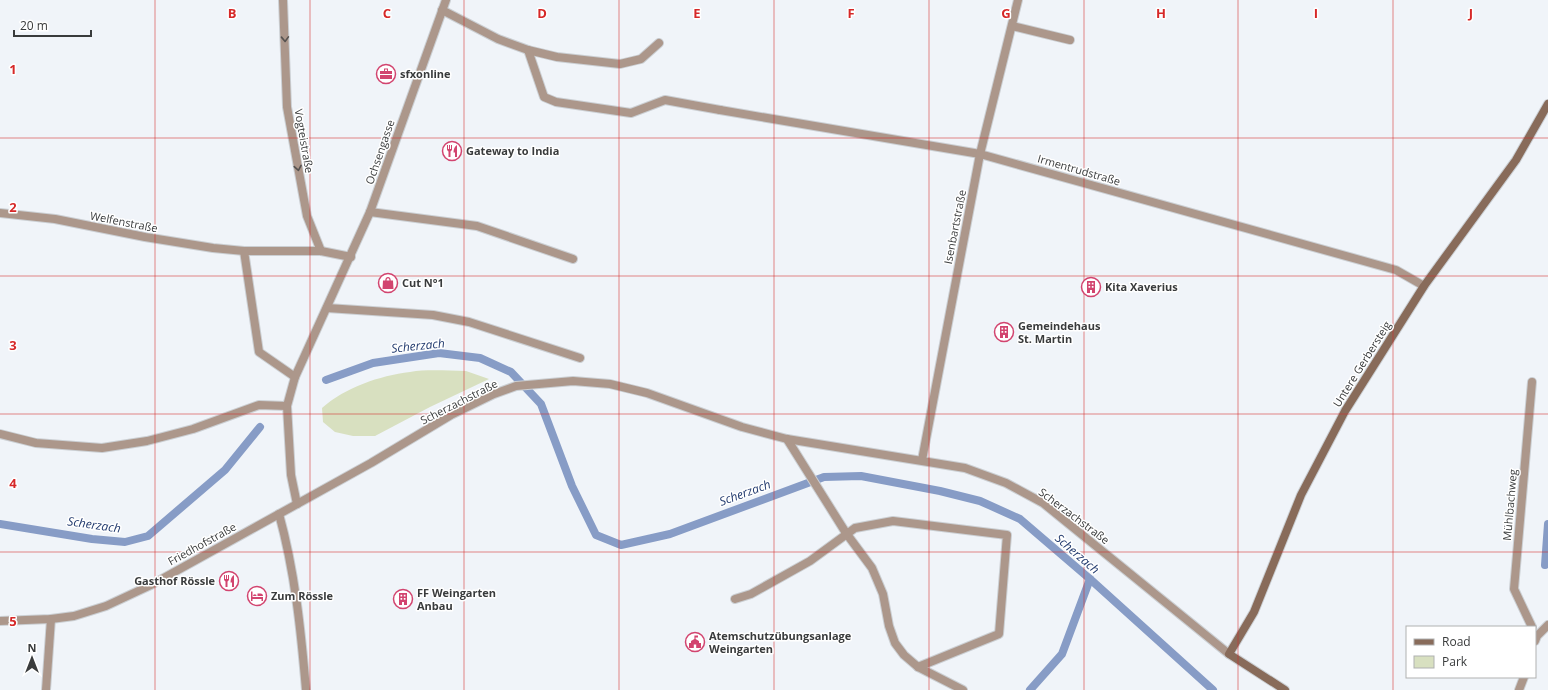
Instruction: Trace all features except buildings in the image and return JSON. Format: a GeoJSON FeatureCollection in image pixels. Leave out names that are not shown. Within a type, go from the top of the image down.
{"type":"FeatureCollection","features":[{"type":"Feature","properties":{"kind":"street","name":"Vogteistraße"},"geometry":{"type":"LineString","coordinates":[[283,0],[287,107],[307,216],[321,252]]}},
{"type":"Feature","properties":{"kind":"street","name":"Ochsengasse"},"geometry":{"type":"LineString","coordinates":[[327,308],[370,212],[446,0]]}},
{"type":"Feature","properties":{"kind":"street","name":"Isenbartstraße"},"geometry":{"type":"LineString","coordinates":[[922,460],[980,154],[1018,0]]}},
{"type":"Feature","properties":{"kind":"street"},"geometry":{"type":"LineString","coordinates":[[442,10],[498,39],[528,50],[557,57],[620,64],[641,59],[660,43]]}},
{"type":"Feature","properties":{"kind":"street"},"geometry":{"type":"LineString","coordinates":[[1012,26],[1070,40]]}},
{"type":"Feature","properties":{"kind":"street","name":"Irmentrudstraße"},"geometry":{"type":"LineString","coordinates":[[528,50],[544,97],[556,102],[631,114],[665,100],[980,154],[1396,270],[1424,286]]}},
{"type":"Feature","properties":{"kind":"street","name":"Untere Gerbersteig"},"geometry":{"type":"LineString","coordinates":[[1229,654],[1254,612],[1301,495],[1345,411],[1424,286],[1503,178],[1548,104]]}},
{"type":"Feature","properties":{"kind":"street"},"geometry":{"type":"LineString","coordinates":[[370,212],[477,226],[572,259]]}},
{"type":"Feature","properties":{"kind":"street","name":"Welfenstraße"},"geometry":{"type":"LineString","coordinates":[[0,213],[55,219],[145,237],[244,251],[321,252]]}},
{"type":"Feature","properties":{"kind":"street"},"geometry":{"type":"LineString","coordinates":[[244,251],[259,352],[295,378]]}},
{"type":"Feature","properties":{"kind":"street"},"geometry":{"type":"LineString","coordinates":[[321,252],[351,257]]}},
{"type":"Feature","properties":{"kind":"street"},"geometry":{"type":"LineString","coordinates":[[296,504],[291,475],[287,406],[295,378],[327,308],[440,316],[469,322],[580,358]]}},
{"type":"Feature","properties":{"kind":"street","name":"Scherzachstraße"},"geometry":{"type":"LineString","coordinates":[[296,504],[451,415],[494,394],[516,386],[542,383],[573,381],[610,384],[647,393],[742,427],[787,439],[826,447],[922,460],[965,468],[1006,484],[1043,503],[1229,654],[1285,690]]}},
{"type":"Feature","properties":{"kind":"street","name":"Mühlbachweg"},"geometry":{"type":"LineString","coordinates":[[1532,382],[1514,589],[1532,626]]}},
{"type":"Feature","properties":{"kind":"street"},"geometry":{"type":"LineString","coordinates":[[0,434],[36,443],[102,448],[147,441],[193,429],[259,405],[287,406]]}},
{"type":"Feature","properties":{"kind":"street"},"geometry":{"type":"LineString","coordinates":[[787,439],[846,533],[872,568],[883,594],[889,626],[895,643],[904,655],[918,667],[963,690]]}},
{"type":"Feature","properties":{"kind":"street","name":"Friedhofstraße"},"geometry":{"type":"LineString","coordinates":[[0,621],[51,619],[74,616],[106,606],[151,585],[296,504]]}},
{"type":"Feature","properties":{"kind":"street"},"geometry":{"type":"LineString","coordinates":[[279,514],[288,548],[296,594],[306,690]]}},
{"type":"Feature","properties":{"kind":"street"},"geometry":{"type":"LineString","coordinates":[[735,599],[751,594],[810,561],[846,533],[855,528],[893,521],[1007,535],[998,634],[939,657],[918,667]]}},
{"type":"Feature","properties":{"kind":"street"},"geometry":{"type":"LineString","coordinates":[[46,690],[51,619]]}},
{"type":"Feature","properties":{"kind":"street"},"geometry":{"type":"LineString","coordinates":[[1536,637],[1548,625]]}},
{"type":"Feature","properties":{"kind":"street"},"geometry":{"type":"LineString","coordinates":[[1519,690],[1524,678]]}},
{"type":"Feature","properties":{"kind":"green space"},"geometry":{"type":"Polygon","coordinates":[[[417,371],[466,371],[489,379],[430,407],[375,436],[353,436],[335,432],[323,422],[322,408],[352,388],[363,384],[387,376],[417,371]]]}},
{"type":"Feature","properties":{"kind":"waterway","name":"Scherzach"},"geometry":{"type":"LineString","coordinates":[[326,380],[373,363],[439,353],[480,358],[511,372],[541,404],[572,486],[596,535],[621,545],[670,534],[824,477],[861,476],[940,491],[980,501],[1020,519],[1090,579],[1213,690]]}},
{"type":"Feature","properties":{"kind":"waterway","name":"Scherzach"},"geometry":{"type":"LineString","coordinates":[[0,524],[92,539],[125,542],[148,536],[225,470],[260,427]]}},
{"type":"Feature","properties":{"kind":"waterway"},"geometry":{"type":"LineString","coordinates":[[1545,565],[1548,524]]}},
{"type":"Feature","properties":{"kind":"waterway"},"geometry":{"type":"LineString","coordinates":[[1030,690],[1062,654],[1090,579]]}},
{"type":"Feature","properties":{"kind":"place","name":"sfxonline"},"geometry":{"type":"Point","coordinates":[386,74]}},
{"type":"Feature","properties":{"kind":"place","name":"Gateway to India"},"geometry":{"type":"Point","coordinates":[452,151]}},
{"type":"Feature","properties":{"kind":"place","name":"Cut N°1"},"geometry":{"type":"Point","coordinates":[388,283]}},
{"type":"Feature","properties":{"kind":"place","name":"Kita Xaverius"},"geometry":{"type":"Point","coordinates":[1091,287]}},
{"type":"Feature","properties":{"kind":"place","name":"Gemeindehaus St. Martin"},"geometry":{"type":"Point","coordinates":[1004,332]}},
{"type":"Feature","properties":{"kind":"place","name":"Gasthof Rössle"},"geometry":{"type":"Point","coordinates":[229,581]}},
{"type":"Feature","properties":{"kind":"place","name":"Zum Rössle"},"geometry":{"type":"Point","coordinates":[257,596]}},
{"type":"Feature","properties":{"kind":"place","name":"FF Weingarten Anbau"},"geometry":{"type":"Point","coordinates":[403,599]}},
{"type":"Feature","properties":{"kind":"place","name":"Atemschutzübungsanlage Weingarten"},"geometry":{"type":"Point","coordinates":[695,642]}}]}
